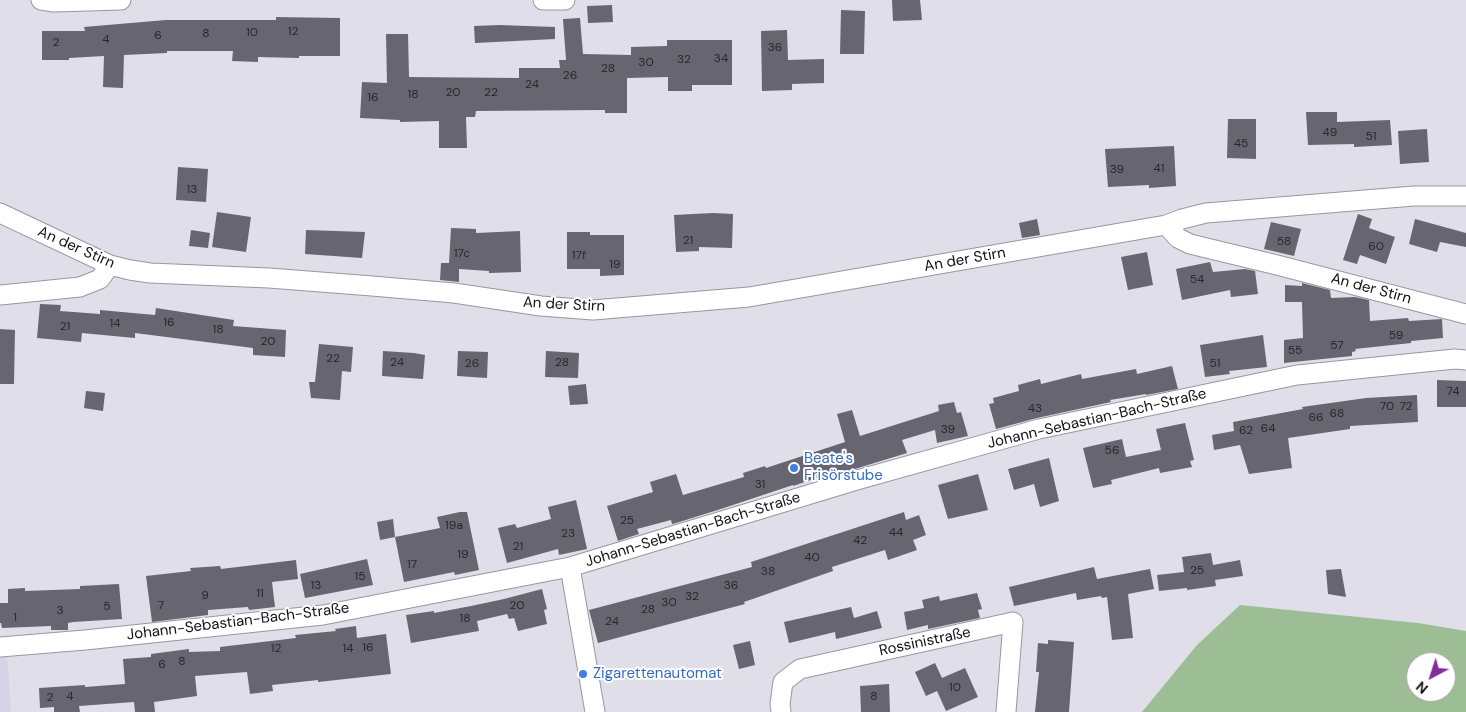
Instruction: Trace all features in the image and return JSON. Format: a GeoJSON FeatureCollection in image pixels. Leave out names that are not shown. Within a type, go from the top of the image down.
{"type":"FeatureCollection","features":[{"type":"Feature","properties":{"kind":"street"},"geometry":{"type":"LineString","coordinates":[[41,0],[54,2],[121,0]]}},
{"type":"Feature","properties":{"kind":"street"},"geometry":{"type":"LineString","coordinates":[[543,0],[565,0]]}},
{"type":"Feature","properties":{"kind":"street","name":"An der Stirn"},"geometry":{"type":"LineString","coordinates":[[0,213],[110,265],[130,270],[150,273],[269,278],[454,293],[541,306],[593,310],[749,297],[1166,225],[1206,213],[1414,196],[1466,196]]}},
{"type":"Feature","properties":{"kind":"street","name":"An der Stirn"},"geometry":{"type":"LineString","coordinates":[[1166,225],[1178,238],[1190,244],[1287,267],[1466,314]]}},
{"type":"Feature","properties":{"kind":"street"},"geometry":{"type":"LineString","coordinates":[[0,295],[80,287],[100,279],[110,265]]}},
{"type":"Feature","properties":{"kind":"street","name":"Johann-Sebastian-Bach-Straße"},"geometry":{"type":"LineString","coordinates":[[0,647],[323,615],[570,567],[857,480],[1039,429],[1297,375],[1455,359],[1466,360]]}},
{"type":"Feature","properties":{"kind":"street"},"geometry":{"type":"LineString","coordinates":[[570,567],[595,712]]}},
{"type":"Feature","properties":{"kind":"street","name":"Rossinistraße"},"geometry":{"type":"LineString","coordinates":[[781,712],[780,704],[783,682],[800,669],[1013,622],[1006,712]]}},
{"type":"Feature","properties":{"kind":"shaded area"},"geometry":{"type":"Polygon","coordinates":[[[0,652],[7,652],[11,712],[0,712],[0,652]]]}},
{"type":"Feature","properties":{"kind":"green space"},"geometry":{"type":"Polygon","coordinates":[[[1240,605],[1418,623],[1466,631],[1466,712],[1142,712],[1197,645],[1240,605]]]}},
{"type":"Feature","properties":{"kind":"building"},"geometry":{"type":"Polygon","coordinates":[[[892,0],[920,0],[922,20],[893,21],[892,0]]]}},
{"type":"Feature","properties":{"kind":"building"},"geometry":{"type":"Polygon","coordinates":[[[612,5],[613,22],[588,23],[587,6],[612,5]]]}},
{"type":"Feature","properties":{"kind":"building"},"geometry":{"type":"Polygon","coordinates":[[[841,10],[865,11],[864,54],[840,54],[841,10]]]}},
{"type":"Feature","properties":{"kind":"building"},"geometry":{"type":"Polygon","coordinates":[[[276,17],[340,18],[340,56],[258,57],[258,62],[232,61],[233,51],[167,51],[167,53],[124,55],[123,88],[103,87],[104,56],[69,58],[69,60],[42,60],[42,31],[85,31],[84,27],[166,20],[276,20],[276,17]]]}},
{"type":"Feature","properties":{"kind":"building"},"geometry":{"type":"Polygon","coordinates":[[[580,18],[583,54],[631,55],[631,47],[667,46],[667,40],[732,40],[732,85],[692,85],[692,91],[668,91],[668,77],[627,78],[627,113],[605,113],[605,110],[476,111],[475,117],[466,117],[467,148],[439,148],[439,121],[400,122],[400,120],[360,118],[362,82],[387,83],[386,34],[408,34],[409,77],[519,78],[519,68],[560,68],[559,60],[566,60],[563,19],[580,18]]]}},
{"type":"Feature","properties":{"kind":"building"},"geometry":{"type":"Polygon","coordinates":[[[474,26],[555,27],[555,39],[475,43],[474,26]]]}},
{"type":"Feature","properties":{"kind":"building"},"geometry":{"type":"Polygon","coordinates":[[[787,30],[788,60],[824,59],[824,83],[792,84],[792,90],[762,91],[761,31],[787,30]]]}},
{"type":"Feature","properties":{"kind":"building"},"geometry":{"type":"Polygon","coordinates":[[[1306,112],[1337,112],[1337,122],[1390,120],[1392,145],[1354,147],[1354,144],[1308,145],[1306,112]]]}},
{"type":"Feature","properties":{"kind":"building"},"geometry":{"type":"Polygon","coordinates":[[[1228,119],[1256,119],[1256,159],[1227,158],[1228,119]]]}},
{"type":"Feature","properties":{"kind":"building"},"geometry":{"type":"Polygon","coordinates":[[[1427,129],[1429,162],[1400,164],[1398,131],[1427,129]]]}},
{"type":"Feature","properties":{"kind":"building"},"geometry":{"type":"Polygon","coordinates":[[[1174,146],[1176,186],[1149,188],[1149,185],[1108,187],[1105,149],[1174,146]]]}},
{"type":"Feature","properties":{"kind":"building"},"geometry":{"type":"Polygon","coordinates":[[[178,167],[208,169],[206,202],[176,200],[178,167]]]}},
{"type":"Feature","properties":{"kind":"building"},"geometry":{"type":"Polygon","coordinates":[[[217,212],[251,217],[246,252],[212,247],[217,212]]]}},
{"type":"Feature","properties":{"kind":"building"},"geometry":{"type":"Polygon","coordinates":[[[733,214],[732,248],[699,247],[699,251],[676,252],[674,215],[733,214]]]}},
{"type":"Feature","properties":{"kind":"building"},"geometry":{"type":"Polygon","coordinates":[[[1358,214],[1372,219],[1369,228],[1395,237],[1386,264],[1360,255],[1357,264],[1343,260],[1358,214]]]}},
{"type":"Feature","properties":{"kind":"building"},"geometry":{"type":"Polygon","coordinates":[[[1037,219],[1040,235],[1022,238],[1019,223],[1037,219]]]}},
{"type":"Feature","properties":{"kind":"building"},"geometry":{"type":"Polygon","coordinates":[[[1415,219],[1466,233],[1466,247],[1440,242],[1437,252],[1409,244],[1415,219]]]}},
{"type":"Feature","properties":{"kind":"building"},"geometry":{"type":"Polygon","coordinates":[[[1271,222],[1301,229],[1294,256],[1264,249],[1271,222]]]}},
{"type":"Feature","properties":{"kind":"building"},"geometry":{"type":"Polygon","coordinates":[[[451,228],[476,229],[476,233],[520,231],[521,272],[489,273],[489,271],[459,269],[459,282],[440,280],[441,263],[449,263],[451,228]]]}},
{"type":"Feature","properties":{"kind":"building"},"geometry":{"type":"Polygon","coordinates":[[[191,230],[210,233],[208,248],[189,246],[191,230]]]}},
{"type":"Feature","properties":{"kind":"building"},"geometry":{"type":"Polygon","coordinates":[[[306,230],[365,232],[362,258],[305,254],[306,230]]]}},
{"type":"Feature","properties":{"kind":"building"},"geometry":{"type":"Polygon","coordinates":[[[567,232],[590,232],[590,235],[624,235],[624,275],[600,276],[600,269],[567,269],[567,232]]]}},
{"type":"Feature","properties":{"kind":"building"},"geometry":{"type":"Polygon","coordinates":[[[1147,252],[1153,285],[1128,290],[1121,257],[1147,252]]]}},
{"type":"Feature","properties":{"kind":"building"},"geometry":{"type":"Polygon","coordinates":[[[1210,262],[1213,272],[1245,269],[1255,271],[1258,294],[1231,297],[1230,290],[1182,300],[1176,269],[1210,262]]]}},
{"type":"Feature","properties":{"kind":"building"},"geometry":{"type":"Polygon","coordinates":[[[1302,283],[1330,290],[1331,298],[1355,297],[1369,300],[1370,321],[1408,318],[1409,321],[1442,319],[1443,338],[1355,349],[1356,351],[1352,352],[1352,356],[1284,363],[1284,340],[1303,338],[1302,302],[1285,302],[1285,285],[1302,286],[1302,283]]]}},
{"type":"Feature","properties":{"kind":"building"},"geometry":{"type":"Polygon","coordinates":[[[40,304],[61,305],[60,311],[100,314],[100,310],[155,315],[156,308],[234,320],[233,326],[286,330],[285,357],[253,355],[253,348],[135,333],[135,338],[82,333],[81,342],[37,338],[40,304]]]}},
{"type":"Feature","properties":{"kind":"building"},"geometry":{"type":"Polygon","coordinates":[[[0,329],[15,330],[14,384],[0,384],[0,329]]]}},
{"type":"Feature","properties":{"kind":"building"},"geometry":{"type":"Polygon","coordinates":[[[1263,335],[1267,367],[1229,371],[1230,374],[1205,377],[1200,345],[1263,335]]]}},
{"type":"Feature","properties":{"kind":"building"},"geometry":{"type":"Polygon","coordinates":[[[319,344],[353,347],[351,372],[342,371],[340,400],[311,398],[309,382],[315,382],[319,344]]]}},
{"type":"Feature","properties":{"kind":"building"},"geometry":{"type":"Polygon","coordinates":[[[383,351],[425,355],[423,379],[382,376],[383,351]]]}},
{"type":"Feature","properties":{"kind":"building"},"geometry":{"type":"Polygon","coordinates":[[[458,351],[488,352],[487,378],[457,376],[458,351]]]}},
{"type":"Feature","properties":{"kind":"building"},"geometry":{"type":"Polygon","coordinates":[[[546,351],[579,353],[578,378],[545,377],[546,351]]]}},
{"type":"Feature","properties":{"kind":"building"},"geometry":{"type":"Polygon","coordinates":[[[1172,366],[1178,389],[1110,400],[1111,402],[996,429],[989,404],[994,403],[993,398],[1019,391],[1018,385],[1040,379],[1041,384],[1081,374],[1082,379],[1136,369],[1137,374],[1172,366]]]}},
{"type":"Feature","properties":{"kind":"building"},"geometry":{"type":"Polygon","coordinates":[[[1437,380],[1466,381],[1466,407],[1437,407],[1437,380]]]}},
{"type":"Feature","properties":{"kind":"building"},"geometry":{"type":"Polygon","coordinates":[[[586,384],[588,404],[570,405],[568,386],[586,384]]]}},
{"type":"Feature","properties":{"kind":"building"},"geometry":{"type":"Polygon","coordinates":[[[86,391],[105,393],[103,411],[84,408],[86,391]]]}},
{"type":"Feature","properties":{"kind":"building"},"geometry":{"type":"Polygon","coordinates":[[[1417,395],[1418,422],[1350,426],[1350,429],[1288,438],[1292,468],[1249,474],[1240,445],[1214,450],[1212,435],[1234,431],[1233,422],[1303,409],[1302,407],[1366,398],[1417,395]]]}},
{"type":"Feature","properties":{"kind":"building"},"geometry":{"type":"Polygon","coordinates":[[[954,402],[957,413],[961,412],[968,436],[937,443],[935,430],[902,440],[907,453],[832,476],[831,473],[673,524],[671,520],[637,529],[639,534],[618,541],[607,506],[653,492],[650,482],[676,474],[683,495],[744,477],[743,473],[765,466],[766,468],[845,442],[837,414],[852,410],[860,436],[939,411],[938,405],[954,402]]]}},
{"type":"Feature","properties":{"kind":"building"},"geometry":{"type":"Polygon","coordinates":[[[1185,423],[1194,460],[1190,461],[1192,467],[1160,473],[1159,468],[1111,480],[1112,484],[1093,488],[1083,448],[1122,439],[1126,457],[1161,450],[1156,429],[1185,423]]]}},
{"type":"Feature","properties":{"kind":"building"},"geometry":{"type":"Polygon","coordinates":[[[1049,458],[1059,501],[1040,507],[1034,484],[1014,490],[1008,469],[1049,458]]]}},
{"type":"Feature","properties":{"kind":"building"},"geometry":{"type":"Polygon","coordinates":[[[978,474],[988,510],[948,519],[938,485],[978,474]]]}},
{"type":"Feature","properties":{"kind":"building"},"geometry":{"type":"Polygon","coordinates":[[[576,500],[587,549],[559,555],[558,549],[507,563],[498,528],[515,524],[517,528],[551,519],[548,507],[576,500]]]}},
{"type":"Feature","properties":{"kind":"building"},"geometry":{"type":"Polygon","coordinates":[[[467,512],[479,570],[455,575],[454,572],[404,582],[395,537],[440,528],[437,517],[467,512]]]}},
{"type":"Feature","properties":{"kind":"building"},"geometry":{"type":"Polygon","coordinates":[[[904,512],[906,520],[919,515],[926,535],[913,540],[917,550],[888,560],[885,550],[832,567],[833,571],[744,602],[745,604],[598,643],[589,610],[752,567],[751,562],[904,512]]]}},
{"type":"Feature","properties":{"kind":"building"},"geometry":{"type":"Polygon","coordinates":[[[393,519],[395,537],[380,540],[377,522],[393,519]]]}},
{"type":"Feature","properties":{"kind":"building"},"geometry":{"type":"Polygon","coordinates":[[[1211,553],[1213,565],[1240,560],[1243,576],[1215,580],[1216,586],[1159,591],[1157,575],[1184,572],[1182,557],[1211,553]]]}},
{"type":"Feature","properties":{"kind":"building"},"geometry":{"type":"Polygon","coordinates":[[[367,559],[373,585],[305,598],[300,574],[367,559]]]}},
{"type":"Feature","properties":{"kind":"building"},"geometry":{"type":"Polygon","coordinates":[[[296,560],[298,579],[272,582],[275,607],[249,610],[248,607],[208,610],[208,615],[152,622],[146,576],[191,571],[190,568],[220,566],[221,569],[296,560]]]}},
{"type":"Feature","properties":{"kind":"building"},"geometry":{"type":"Polygon","coordinates":[[[1094,567],[1097,579],[1150,569],[1154,589],[1128,594],[1133,638],[1112,640],[1107,597],[1102,598],[1101,596],[1077,600],[1076,593],[1014,606],[1009,587],[1094,567]]]}},
{"type":"Feature","properties":{"kind":"building"},"geometry":{"type":"Polygon","coordinates":[[[1341,569],[1346,597],[1328,594],[1326,570],[1341,569]]]}},
{"type":"Feature","properties":{"kind":"building"},"geometry":{"type":"Polygon","coordinates":[[[119,584],[122,619],[68,623],[68,630],[51,630],[51,626],[2,628],[0,623],[0,603],[8,603],[8,589],[25,588],[25,591],[80,589],[80,586],[119,584]]]}},
{"type":"Feature","properties":{"kind":"building"},"geometry":{"type":"Polygon","coordinates":[[[542,589],[547,609],[544,610],[547,624],[518,631],[514,618],[509,619],[507,614],[477,621],[479,631],[411,643],[406,615],[434,611],[434,613],[471,606],[542,589]]]}},
{"type":"Feature","properties":{"kind":"building"},"geometry":{"type":"Polygon","coordinates":[[[977,593],[982,609],[978,610],[980,618],[928,629],[928,625],[907,630],[904,612],[924,608],[922,600],[939,596],[940,601],[977,593]]]}},
{"type":"Feature","properties":{"kind":"building"},"geometry":{"type":"Polygon","coordinates":[[[851,607],[854,618],[877,611],[882,628],[836,639],[835,632],[789,643],[784,622],[851,607]]]}},
{"type":"Feature","properties":{"kind":"building"},"geometry":{"type":"Polygon","coordinates":[[[356,626],[357,638],[386,634],[391,674],[272,685],[273,691],[250,694],[247,672],[195,676],[197,696],[154,702],[155,712],[135,712],[134,702],[79,706],[80,712],[54,712],[54,707],[40,708],[39,688],[125,684],[123,659],[151,657],[151,654],[189,649],[189,652],[220,651],[220,647],[296,638],[295,635],[336,631],[335,629],[356,626]]]}},
{"type":"Feature","properties":{"kind":"building"},"geometry":{"type":"Polygon","coordinates":[[[1048,640],[1074,642],[1069,712],[1035,712],[1039,672],[1036,672],[1038,643],[1048,644],[1048,640]]]}},
{"type":"Feature","properties":{"kind":"building"},"geometry":{"type":"Polygon","coordinates":[[[750,641],[755,665],[739,669],[733,645],[750,641]]]}},
{"type":"Feature","properties":{"kind":"building"},"geometry":{"type":"Polygon","coordinates":[[[935,663],[942,678],[965,668],[978,697],[946,711],[937,691],[926,696],[915,672],[935,663]]]}},
{"type":"Feature","properties":{"kind":"building"},"geometry":{"type":"Polygon","coordinates":[[[889,684],[890,712],[861,712],[860,686],[889,684]]]}},
{"type":"Feature","properties":{"kind":"place","name":"Beate's Frisörstube"},"geometry":{"type":"Point","coordinates":[794,468]}},
{"type":"Feature","properties":{"kind":"place","name":"Zigarettenautomat"},"geometry":{"type":"Point","coordinates":[583,674]}}]}
